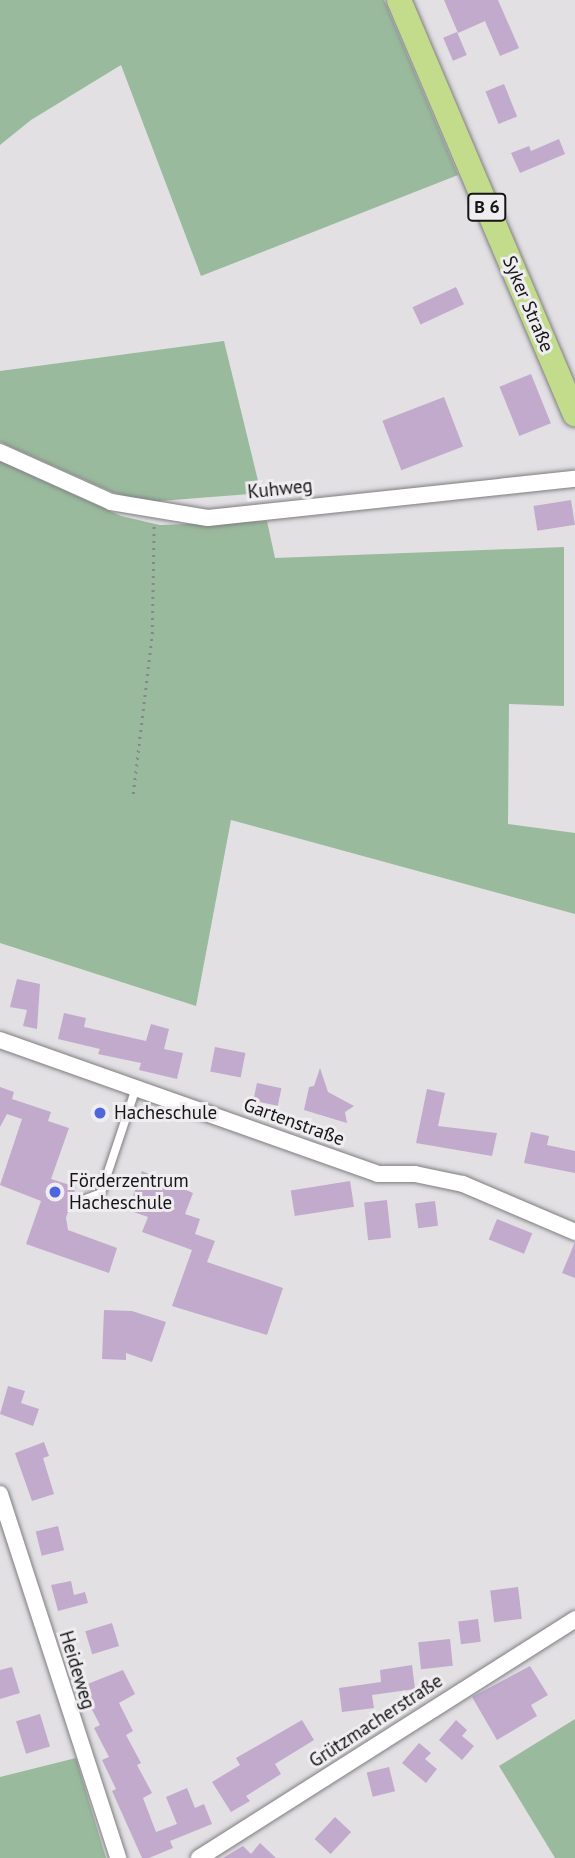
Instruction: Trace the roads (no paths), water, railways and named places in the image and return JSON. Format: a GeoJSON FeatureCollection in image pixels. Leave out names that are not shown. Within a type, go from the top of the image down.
{"type":"FeatureCollection","features":[{"type":"Feature","properties":{"kind":"main road","name":"Syker Straße"},"geometry":{"type":"LineString","coordinates":[[399,0],[575,414]]}},
{"type":"Feature","properties":{"kind":"street","name":"Kuhweg"},"geometry":{"type":"LineString","coordinates":[[0,452],[111,502],[154,513],[208,518],[575,479]]}},
{"type":"Feature","properties":{"kind":"street","name":"Gartenstraße"},"geometry":{"type":"LineString","coordinates":[[0,1040],[377,1174],[415,1174],[463,1184],[575,1232]]}},
{"type":"Feature","properties":{"kind":"street","name":"Heideweg"},"geometry":{"type":"LineString","coordinates":[[0,1494],[118,1858]]}},
{"type":"Feature","properties":{"kind":"street","name":"Grützmacherstraße"},"geometry":{"type":"LineString","coordinates":[[199,1858],[575,1619]]}},
{"type":"Feature","properties":{"kind":"lane"},"geometry":{"type":"LineString","coordinates":[[83,1200],[101,1193],[136,1088]]}},
{"type":"Feature","properties":{"kind":"place","name":"Hacheschule"},"geometry":{"type":"Point","coordinates":[100,1113]}},
{"type":"Feature","properties":{"kind":"place","name":"Förderzentrum Hacheschule"},"geometry":{"type":"Point","coordinates":[55,1192]}}]}
